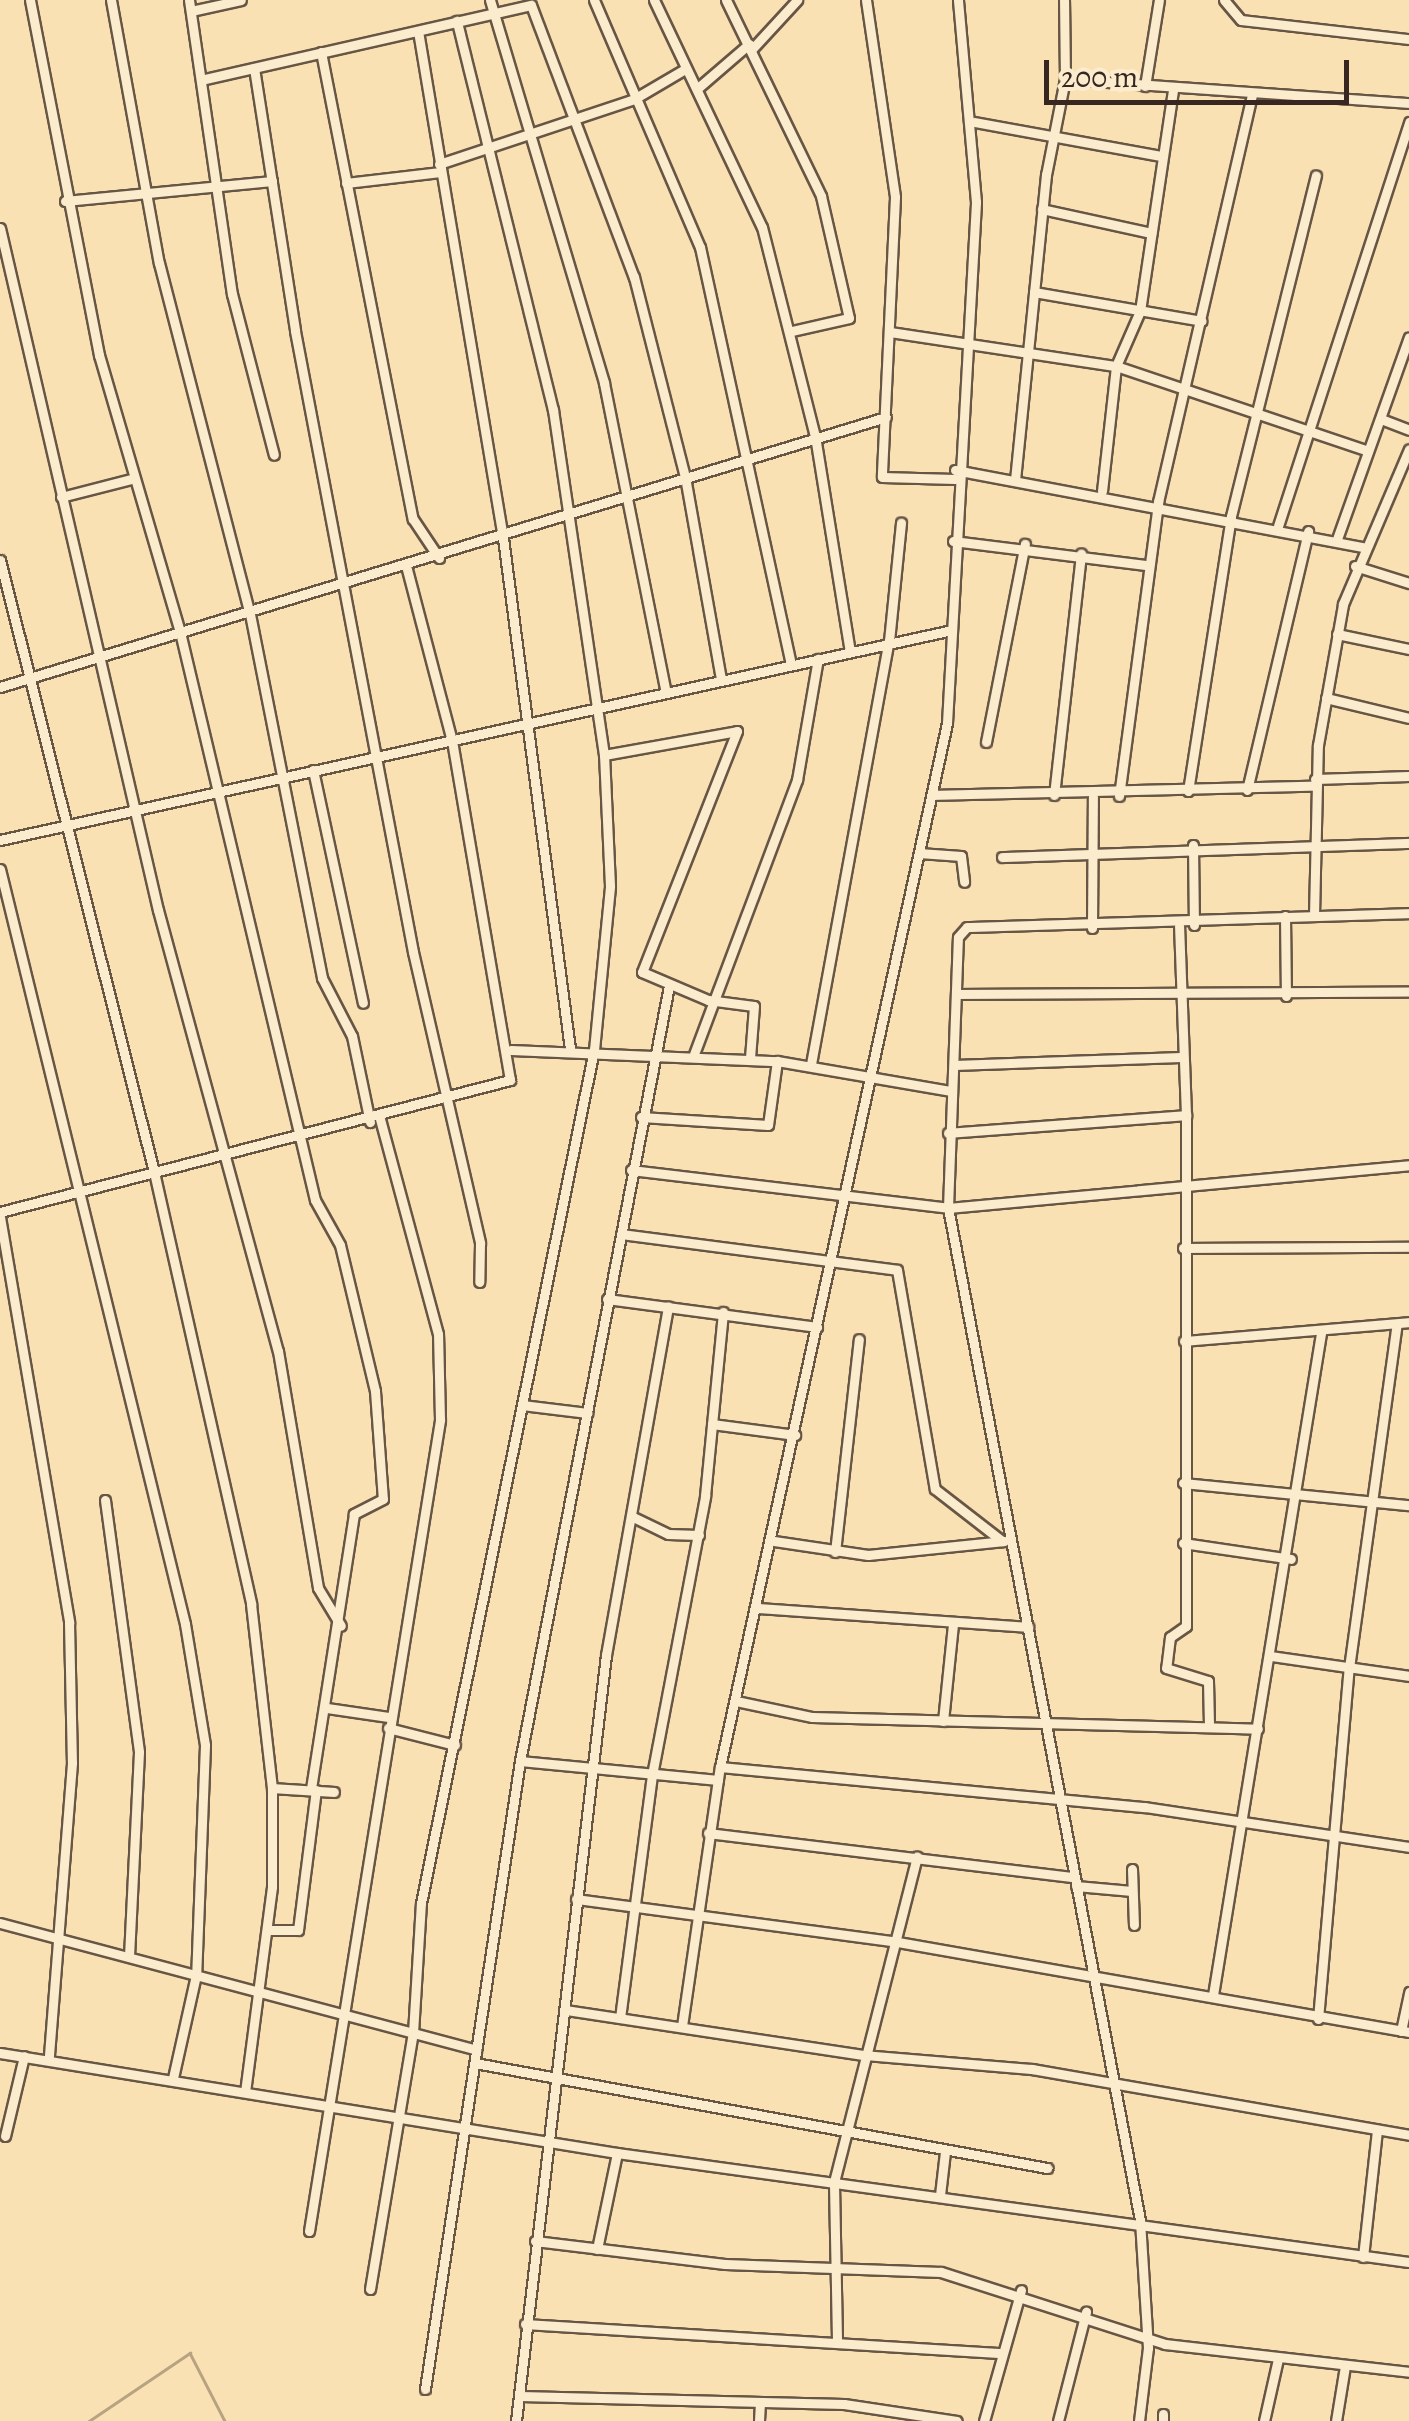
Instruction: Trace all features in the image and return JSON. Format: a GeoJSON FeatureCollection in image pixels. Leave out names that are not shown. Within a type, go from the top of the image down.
{"type":"FeatureCollection","features":[{"type":"Feature","properties":{"kind":"street"},"geometry":{"type":"LineString","coordinates":[[30,0],[65,201],[132,479],[180,632],[315,1200],[350,1281],[382,1449],[382,1504],[354,1514],[342,1626],[314,1789],[298,1930],[267,1930]]}},
{"type":"Feature","properties":{"kind":"street"},"geometry":{"type":"LineString","coordinates":[[111,0],[149,193],[250,614],[326,993],[352,1036],[433,1314],[441,1394],[325,2106],[309,2232]]}},
{"type":"Feature","properties":{"kind":"street"},"geometry":{"type":"LineString","coordinates":[[241,0],[190,6],[221,189],[234,308],[274,455]]}},
{"type":"Feature","properties":{"kind":"street"},"geometry":{"type":"LineString","coordinates":[[594,0],[700,248],[792,664]]}},
{"type":"Feature","properties":{"kind":"street"},"geometry":{"type":"LineString","coordinates":[[654,0],[685,69],[699,87],[762,227],[792,331],[815,436],[850,651]]}},
{"type":"Feature","properties":{"kind":"street"},"geometry":{"type":"LineString","coordinates":[[726,0],[821,196],[848,318],[792,331]]}},
{"type":"Feature","properties":{"kind":"street"},"geometry":{"type":"LineString","coordinates":[[699,87],[751,46],[796,0]]}},
{"type":"Feature","properties":{"kind":"street"},"geometry":{"type":"LineString","coordinates":[[866,0],[890,123],[890,332],[884,480],[955,475],[1102,492],[1308,531],[1364,547]]}},
{"type":"Feature","properties":{"kind":"street"},"geometry":{"type":"LineString","coordinates":[[682,2026],[720,1767],[774,1541],[817,1327],[877,1078],[918,853],[934,795],[952,630],[955,475],[974,122],[958,0]]}},
{"type":"Feature","properties":{"kind":"street"},"geometry":{"type":"LineString","coordinates":[[1015,480],[1042,208],[1065,79],[1064,0]]}},
{"type":"Feature","properties":{"kind":"street"},"geometry":{"type":"LineString","coordinates":[[1144,86],[1159,0]]}},
{"type":"Feature","properties":{"kind":"street"},"geometry":{"type":"LineString","coordinates":[[1224,0],[1241,20],[1409,39]]}},
{"type":"Feature","properties":{"kind":"street"},"geometry":{"type":"LineString","coordinates":[[204,80],[418,31],[457,20],[492,4],[531,5],[571,121],[634,277],[685,478],[721,679]]}},
{"type":"Feature","properties":{"kind":"street"},"geometry":{"type":"LineString","coordinates":[[492,4],[604,383],[624,498],[666,692]]}},
{"type":"Feature","properties":{"kind":"street"},"geometry":{"type":"LineString","coordinates":[[370,2290],[395,2118],[412,2033],[418,1925],[594,1050],[610,886],[604,755],[570,512],[457,20]]}},
{"type":"Feature","properties":{"kind":"street"},"geometry":{"type":"LineString","coordinates":[[418,31],[503,538],[570,1049]]}},
{"type":"Feature","properties":{"kind":"street"},"geometry":{"type":"LineString","coordinates":[[321,52],[413,519],[439,558]]}},
{"type":"Feature","properties":{"kind":"street"},"geometry":{"type":"LineString","coordinates":[[254,68],[343,584],[375,755],[449,1099],[480,1282]]}},
{"type":"Feature","properties":{"kind":"street"},"geometry":{"type":"LineString","coordinates":[[346,183],[440,168],[634,100],[685,69]]}},
{"type":"Feature","properties":{"kind":"street"},"geometry":{"type":"LineString","coordinates":[[1065,79],[1252,96],[1409,104]]}},
{"type":"Feature","properties":{"kind":"street"},"geometry":{"type":"LineString","coordinates":[[1102,492],[1116,366],[1140,311],[1173,89]]}},
{"type":"Feature","properties":{"kind":"street"},"geometry":{"type":"LineString","coordinates":[[1119,796],[1146,565],[1252,96]]}},
{"type":"Feature","properties":{"kind":"street"},"geometry":{"type":"LineString","coordinates":[[974,122],[1162,156]]}},
{"type":"Feature","properties":{"kind":"street"},"geometry":{"type":"LineString","coordinates":[[1278,526],[1409,122]]}},
{"type":"Feature","properties":{"kind":"street"},"geometry":{"type":"LineString","coordinates":[[1188,790],[1232,516],[1316,175]]}},
{"type":"Feature","properties":{"kind":"street"},"geometry":{"type":"LineString","coordinates":[[146,179],[164,192]]}},
{"type":"Feature","properties":{"kind":"street"},"geometry":{"type":"LineString","coordinates":[[65,201],[221,189],[272,180]]}},
{"type":"Feature","properties":{"kind":"street"},"geometry":{"type":"LineString","coordinates":[[1042,208],[1151,233]]}},
{"type":"Feature","properties":{"kind":"street"},"geometry":{"type":"LineString","coordinates":[[0,228],[134,809],[278,1351],[318,1588],[342,1626]]}},
{"type":"Feature","properties":{"kind":"street"},"geometry":{"type":"LineString","coordinates":[[1034,292],[1202,321]]}},
{"type":"Feature","properties":{"kind":"street"},"geometry":{"type":"LineString","coordinates":[[890,332],[963,338],[1116,366],[1257,410],[1366,450]]}},
{"type":"Feature","properties":{"kind":"street"},"geometry":{"type":"LineString","coordinates":[[1338,539],[1366,450],[1409,337]]}},
{"type":"Feature","properties":{"kind":"street"},"geometry":{"type":"LineString","coordinates":[[0,687],[31,681],[99,656],[343,584],[407,569],[570,512],[886,418]]}},
{"type":"Feature","properties":{"kind":"street"},"geometry":{"type":"LineString","coordinates":[[1381,418],[1409,430]]}},
{"type":"Feature","properties":{"kind":"street"},"geometry":{"type":"LineString","coordinates":[[1314,916],[1319,846],[1315,783],[1337,634],[1355,566],[1409,449]]}},
{"type":"Feature","properties":{"kind":"street"},"geometry":{"type":"LineString","coordinates":[[61,497],[132,479]]}},
{"type":"Feature","properties":{"kind":"street"},"geometry":{"type":"LineString","coordinates":[[811,1064],[889,641],[900,523]]}},
{"type":"Feature","properties":{"kind":"street"},"geometry":{"type":"LineString","coordinates":[[1247,790],[1308,531]]}},
{"type":"Feature","properties":{"kind":"street"},"geometry":{"type":"LineString","coordinates":[[954,541],[1025,544],[1146,565]]}},
{"type":"Feature","properties":{"kind":"street"},"geometry":{"type":"LineString","coordinates":[[986,742],[1025,544]]}},
{"type":"Feature","properties":{"kind":"street"},"geometry":{"type":"LineString","coordinates":[[1054,794],[1080,554]]}},
{"type":"Feature","properties":{"kind":"street"},"geometry":{"type":"LineString","coordinates":[[0,560],[154,1172],[250,1604],[272,1788],[267,1930],[246,2092]]}},
{"type":"Feature","properties":{"kind":"street"},"geometry":{"type":"LineString","coordinates":[[1355,566],[1409,583]]}},
{"type":"Feature","properties":{"kind":"street"},"geometry":{"type":"LineString","coordinates":[[49,2058],[62,1939],[68,1622],[0,1214],[228,1153],[375,1120],[508,1082],[511,1050],[452,741],[407,569]]}},
{"type":"Feature","properties":{"kind":"street"},"geometry":{"type":"LineString","coordinates":[[0,840],[952,630]]}},
{"type":"Feature","properties":{"kind":"street"},"geometry":{"type":"LineString","coordinates":[[1337,634],[1409,650]]}},
{"type":"Feature","properties":{"kind":"street"},"geometry":{"type":"LineString","coordinates":[[694,1054],[708,1000],[791,798],[818,659]]}},
{"type":"Feature","properties":{"kind":"street"},"geometry":{"type":"LineString","coordinates":[[1326,698],[1409,718]]}},
{"type":"Feature","properties":{"kind":"street"},"geometry":{"type":"LineString","coordinates":[[604,755],[727,726],[739,737],[642,972],[708,1000],[756,1008],[750,1058]]}},
{"type":"Feature","properties":{"kind":"street"},"geometry":{"type":"LineString","coordinates":[[313,770],[362,1003]]}},
{"type":"Feature","properties":{"kind":"street"},"geometry":{"type":"LineString","coordinates":[[934,795],[1119,796],[1409,776]]}},
{"type":"Feature","properties":{"kind":"street"},"geometry":{"type":"LineString","coordinates":[[1092,928],[1093,796]]}},
{"type":"Feature","properties":{"kind":"street"},"geometry":{"type":"LineString","coordinates":[[1002,858],[1090,859],[1193,844],[1409,843]]}},
{"type":"Feature","properties":{"kind":"street"},"geometry":{"type":"LineString","coordinates":[[1193,844],[1194,925]]}},
{"type":"Feature","properties":{"kind":"street"},"geometry":{"type":"LineString","coordinates":[[918,853],[964,858],[964,882]]}},
{"type":"Feature","properties":{"kind":"street"},"geometry":{"type":"LineString","coordinates":[[0,869],[76,1195],[185,1624],[205,1745],[196,1976],[173,2078]]}},
{"type":"Feature","properties":{"kind":"street"},"geometry":{"type":"LineString","coordinates":[[1139,2421],[1147,2337],[1140,2220],[1100,1978],[1074,1882],[1014,1540],[948,1208],[948,1133],[964,928],[1179,926],[1284,916],[1409,913]]}},
{"type":"Feature","properties":{"kind":"street"},"geometry":{"type":"LineString","coordinates":[[1284,916],[1286,996]]}},
{"type":"Feature","properties":{"kind":"street"},"geometry":{"type":"LineString","coordinates":[[1179,926],[1186,1115],[1182,1483],[1186,1629],[1170,1636],[1166,1668],[1206,1678],[1209,1726]]}},
{"type":"Feature","properties":{"kind":"street"},"geometry":{"type":"LineString","coordinates":[[424,2389],[520,1761],[641,1116],[670,986]]}},
{"type":"Feature","properties":{"kind":"street"},"geometry":{"type":"LineString","coordinates":[[958,994],[1180,998],[1409,992]]}},
{"type":"Feature","properties":{"kind":"street"},"geometry":{"type":"LineString","coordinates":[[511,1050],[656,1052],[776,1060],[951,1091]]}},
{"type":"Feature","properties":{"kind":"street"},"geometry":{"type":"LineString","coordinates":[[954,1065],[1181,1057]]}},
{"type":"Feature","properties":{"kind":"street"},"geometry":{"type":"LineString","coordinates":[[641,1116],[768,1126],[776,1060]]}},
{"type":"Feature","properties":{"kind":"street"},"geometry":{"type":"LineString","coordinates":[[948,1133],[1186,1115]]}},
{"type":"Feature","properties":{"kind":"street"},"geometry":{"type":"LineString","coordinates":[[631,1170],[948,1208],[1409,1165]]}},
{"type":"Feature","properties":{"kind":"street"},"geometry":{"type":"LineString","coordinates":[[621,1234],[899,1273],[935,1490],[1002,1541]]}},
{"type":"Feature","properties":{"kind":"street"},"geometry":{"type":"LineString","coordinates":[[1183,1248],[1409,1248]]}},
{"type":"Feature","properties":{"kind":"street"},"geometry":{"type":"LineString","coordinates":[[607,1299],[817,1327]]}},
{"type":"Feature","properties":{"kind":"street"},"geometry":{"type":"LineString","coordinates":[[516,2421],[576,1900],[631,1516],[668,1306]]}},
{"type":"Feature","properties":{"kind":"street"},"geometry":{"type":"LineString","coordinates":[[620,2018],[652,1775],[699,1535],[723,1312]]}},
{"type":"Feature","properties":{"kind":"street"},"geometry":{"type":"LineString","coordinates":[[1184,1341],[1322,1332],[1409,1320]]}},
{"type":"Feature","properties":{"kind":"street"},"geometry":{"type":"LineString","coordinates":[[1318,2020],[1338,1839],[1349,1668],[1397,1324]]}},
{"type":"Feature","properties":{"kind":"street"},"geometry":{"type":"LineString","coordinates":[[1213,1995],[1240,1824],[1290,1559],[1322,1332]]}},
{"type":"Feature","properties":{"kind":"street"},"geometry":{"type":"LineString","coordinates":[[836,1552],[860,1340]]}},
{"type":"Feature","properties":{"kind":"street"},"geometry":{"type":"LineString","coordinates":[[522,1405],[588,1413]]}},
{"type":"Feature","properties":{"kind":"street"},"geometry":{"type":"LineString","coordinates":[[712,1424],[795,1435]]}},
{"type":"Feature","properties":{"kind":"street"},"geometry":{"type":"LineString","coordinates":[[1182,1483],[1301,1489],[1409,1506]]}},
{"type":"Feature","properties":{"kind":"street"},"geometry":{"type":"LineString","coordinates":[[105,1500],[140,1752],[129,1953]]}},
{"type":"Feature","properties":{"kind":"street"},"geometry":{"type":"LineString","coordinates":[[631,1516],[668,1534],[699,1535]]}},
{"type":"Feature","properties":{"kind":"street"},"geometry":{"type":"LineString","coordinates":[[774,1541],[836,1552],[1014,1540]]}},
{"type":"Feature","properties":{"kind":"street"},"geometry":{"type":"LineString","coordinates":[[1184,1543],[1290,1559]]}},
{"type":"Feature","properties":{"kind":"street"},"geometry":{"type":"LineString","coordinates":[[759,1608],[953,1625],[1028,1627]]}},
{"type":"Feature","properties":{"kind":"street"},"geometry":{"type":"LineString","coordinates":[[942,1720],[953,1625]]}},
{"type":"Feature","properties":{"kind":"street"},"geometry":{"type":"LineString","coordinates":[[1271,1656],[1409,1676]]}},
{"type":"Feature","properties":{"kind":"street"},"geometry":{"type":"LineString","coordinates":[[736,1701],[802,1716],[1258,1729]]}},
{"type":"Feature","properties":{"kind":"street"},"geometry":{"type":"LineString","coordinates":[[328,1708],[388,1722],[455,1745]]}},
{"type":"Feature","properties":{"kind":"street"},"geometry":{"type":"LineString","coordinates":[[520,1761],[718,1780]]}},
{"type":"Feature","properties":{"kind":"street"},"geometry":{"type":"LineString","coordinates":[[720,1767],[1240,1824],[1409,1847]]}},
{"type":"Feature","properties":{"kind":"street"},"geometry":{"type":"LineString","coordinates":[[272,1788],[334,1792]]}},
{"type":"Feature","properties":{"kind":"street"},"geometry":{"type":"LineString","coordinates":[[708,1833],[916,1856],[1132,1891]]}},
{"type":"Feature","properties":{"kind":"street"},"geometry":{"type":"LineString","coordinates":[[837,2340],[834,2182],[916,1856]]}},
{"type":"Feature","properties":{"kind":"street"},"geometry":{"type":"LineString","coordinates":[[1132,1869],[1134,1925]]}},
{"type":"Feature","properties":{"kind":"street"},"geometry":{"type":"LineString","coordinates":[[576,1900],[892,1941],[1213,1995],[1318,2020],[1405,2032],[1409,1992]]}},
{"type":"Feature","properties":{"kind":"street"},"geometry":{"type":"LineString","coordinates":[[0,1923],[129,1953],[260,1993],[343,2010],[476,2050]]}},
{"type":"Feature","properties":{"kind":"street"},"geometry":{"type":"LineString","coordinates":[[566,2010],[864,2055],[1116,2084],[1409,2135]]}},
{"type":"Feature","properties":{"kind":"street"},"geometry":{"type":"LineString","coordinates":[[0,2053],[617,2152],[1140,2220],[1409,2262]]}},
{"type":"Feature","properties":{"kind":"street"},"geometry":{"type":"LineString","coordinates":[[5,2136],[24,2056]]}},
{"type":"Feature","properties":{"kind":"street"},"geometry":{"type":"LineString","coordinates":[[475,2063],[843,2137],[1046,2168]]}},
{"type":"Feature","properties":{"kind":"street"},"geometry":{"type":"LineString","coordinates":[[1363,2257],[1378,2130]]}},
{"type":"Feature","properties":{"kind":"street"},"geometry":{"type":"LineString","coordinates":[[597,2248],[617,2152]]}},
{"type":"Feature","properties":{"kind":"street"},"geometry":{"type":"LineString","coordinates":[[940,2195],[945,2152]]}},
{"type":"Feature","properties":{"kind":"street"},"geometry":{"type":"LineString","coordinates":[[535,2241],[941,2272],[1022,2290],[1147,2337],[1278,2360],[1409,2372]]}},
{"type":"Feature","properties":{"kind":"street"},"geometry":{"type":"LineString","coordinates":[[984,2421],[1022,2290]]}},
{"type":"Feature","properties":{"kind":"street"},"geometry":{"type":"LineString","coordinates":[[1058,2421],[1086,2312]]}},
{"type":"Feature","properties":{"kind":"street"},"geometry":{"type":"LineString","coordinates":[[525,2324],[1002,2352]]}},
{"type":"Feature","properties":{"kind":"street"},"geometry":{"type":"LineString","coordinates":[[1268,2420],[1278,2360]]}},
{"type":"Feature","properties":{"kind":"street"},"geometry":{"type":"LineString","coordinates":[[1336,2421],[1345,2366]]}},
{"type":"Feature","properties":{"kind":"street"},"geometry":{"type":"LineString","coordinates":[[520,2396],[760,2402],[957,2421]]}},
{"type":"Feature","properties":{"kind":"street"},"geometry":{"type":"LineString","coordinates":[[759,2421],[760,2402]]}},
{"type":"Feature","properties":{"kind":"waterway"},"geometry":{"type":"LineString","coordinates":[[89,2421],[190,2353],[225,2421]]}}]}
